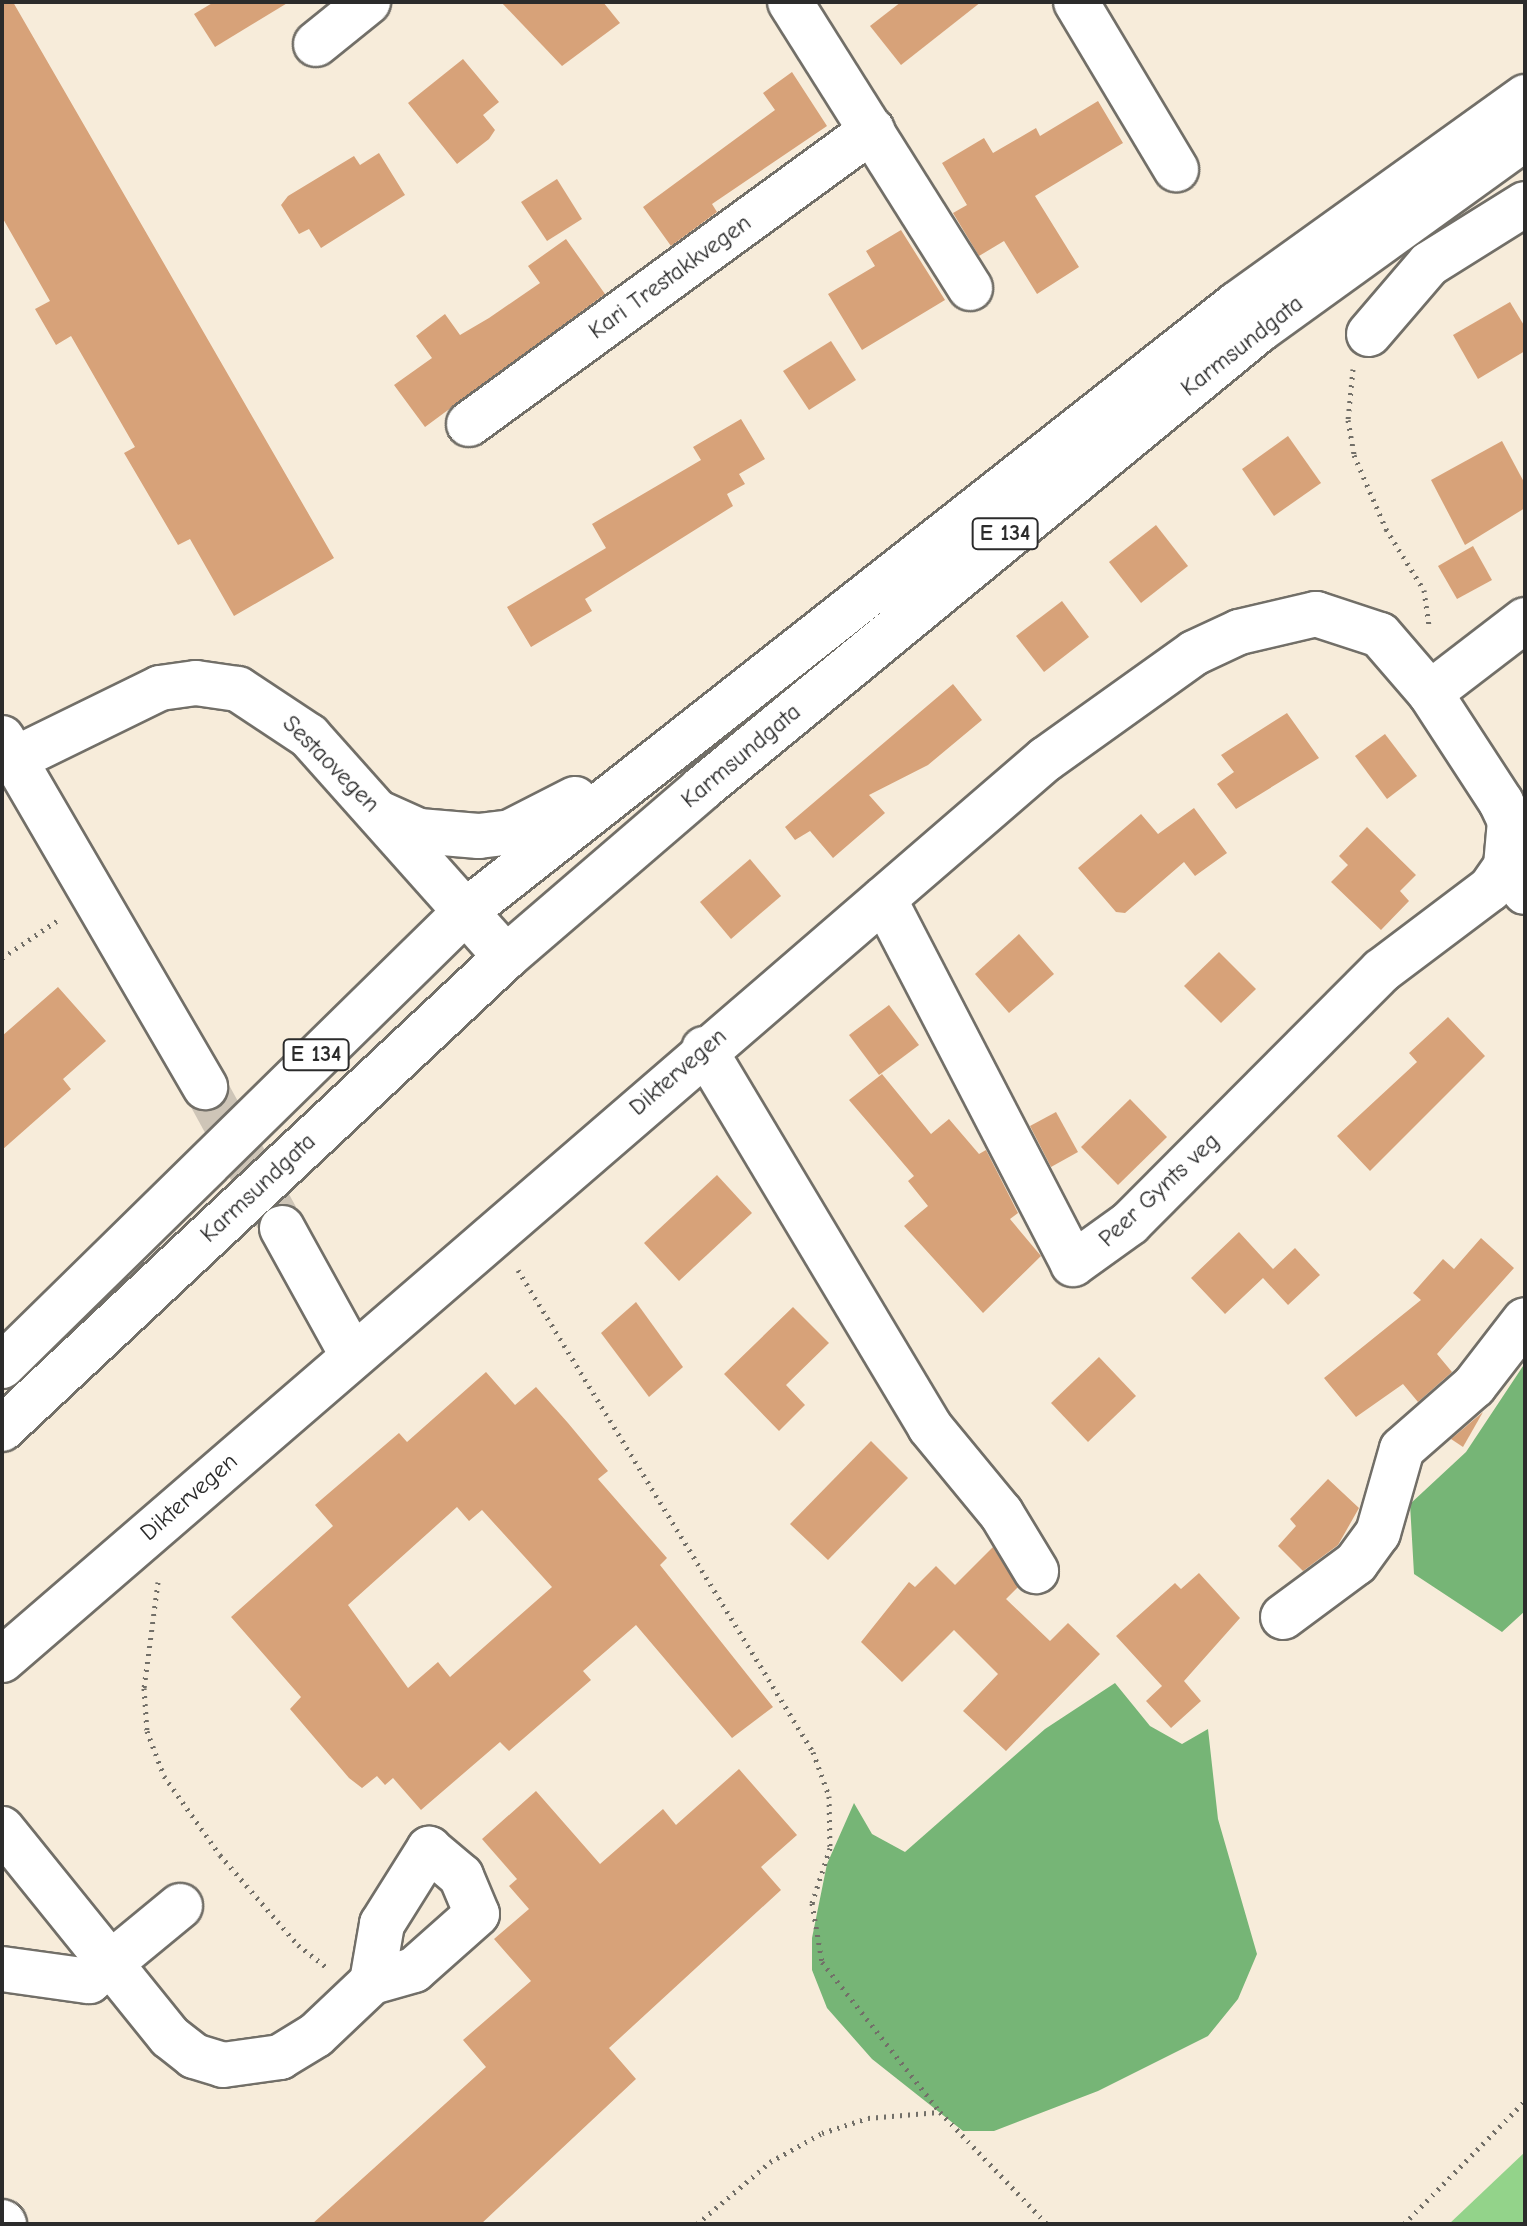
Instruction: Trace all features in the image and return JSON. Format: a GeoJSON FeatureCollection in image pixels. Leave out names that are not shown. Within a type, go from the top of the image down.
{"type":"FeatureCollection","features":[{"type":"Feature","properties":{"kind":"main road"},"geometry":{"type":"LineString","coordinates":[[316,44],[368,2]]}},
{"type":"Feature","properties":{"kind":"main road"},"geometry":{"type":"LineString","coordinates":[[790,2],[970,288]]}},
{"type":"Feature","properties":{"kind":"main road"},"geometry":{"type":"LineString","coordinates":[[1076,2],[1176,169]]}},
{"type":"Feature","properties":{"kind":"main road","name":"Karmsundgata"},"geometry":{"type":"LineString","coordinates":[[2,1366],[466,911],[1237,304],[1525,97]]}},
{"type":"Feature","properties":{"kind":"main road","name":"Kari Trestakkvegen"},"geometry":{"type":"LineString","coordinates":[[469,424],[872,130]]}},
{"type":"Feature","properties":{"kind":"main road","name":"Karmsundgata"},"geometry":{"type":"LineString","coordinates":[[2,1429],[506,957],[990,546],[1259,330],[1525,138]]}},
{"type":"Feature","properties":{"kind":"main road"},"geometry":{"type":"LineString","coordinates":[[1369,334],[1429,264],[1525,204]]}},
{"type":"Feature","properties":{"kind":"main road","name":"Diktervegen"},"geometry":{"type":"LineString","coordinates":[[2,1660],[704,1049],[1058,749],[1206,647],[1316,614],[1349,619],[1405,658]]}},
{"type":"Feature","properties":{"kind":"main road"},"geometry":{"type":"LineString","coordinates":[[1430,693],[1525,620]]}},
{"type":"Feature","properties":{"kind":"main road","name":"Peer Gynts veg"},"geometry":{"type":"LineString","coordinates":[[884,899],[1073,1264],[1130,1223],[1381,971],[1490,889],[1516,879],[1517,821],[1405,658]]}},
{"type":"Feature","properties":{"kind":"main road","name":"Sestaovegen"},"geometry":{"type":"LineString","coordinates":[[205,1087],[11,748],[160,688],[210,685],[273,706],[379,813],[506,957]]}},
{"type":"Feature","properties":{"kind":"main road","name":"E 134"},"geometry":{"type":"LineString","coordinates":[[379,813],[447,836],[510,832],[649,765]]}},
{"type":"Feature","properties":{"kind":"main road"},"geometry":{"type":"LineString","coordinates":[[704,1049],[930,1427],[1001,1513],[1036,1571]]}},
{"type":"Feature","properties":{"kind":"main road"},"geometry":{"type":"LineString","coordinates":[[282,1228],[352,1355]]}},
{"type":"Feature","properties":{"kind":"main road"},"geometry":{"type":"LineString","coordinates":[[1283,1617],[1356,1563],[1378,1533],[1402,1449],[1474,1386],[1525,1320]]}},
{"type":"Feature","properties":{"kind":"main road"},"geometry":{"type":"LineString","coordinates":[[2,1829],[170,2037],[223,2065],[280,2057],[354,2005],[372,1982]]}},
{"type":"Feature","properties":{"kind":"main road"},"geometry":{"type":"LineString","coordinates":[[2,1969],[89,1981],[180,1906]]}},
{"type":"Feature","properties":{"kind":"path"},"geometry":{"type":"LineString","coordinates":[[1369,334],[1349,384],[1354,455],[1430,611],[1422,645],[1405,658]]}},
{"type":"Feature","properties":{"kind":"path"},"geometry":{"type":"LineString","coordinates":[[2,958],[98,897]]}},
{"type":"Feature","properties":{"kind":"path"},"geometry":{"type":"LineString","coordinates":[[490,1235],[535,1291],[789,1702],[829,1796],[830,1848],[812,1903],[822,1962],[940,2112],[1047,2224]]}},
{"type":"Feature","properties":{"kind":"path"},"geometry":{"type":"LineString","coordinates":[[152,1529],[159,1570],[144,1688],[147,1731],[164,1776],[220,1855],[298,1945],[327,1969],[372,1982]]}},
{"type":"Feature","properties":{"kind":"path"},"geometry":{"type":"LineString","coordinates":[[1407,2223],[1525,2101]]}},
{"type":"Feature","properties":{"kind":"path"},"geometry":{"type":"LineString","coordinates":[[697,2224],[770,2162],[822,2133],[868,2118],[940,2112]]}},
{"type":"Feature","properties":{"kind":"green space"},"geometry":{"type":"Polygon","coordinates":[[[1525,1363],[1525,1611],[1502,1632],[1414,1574],[1410,1504],[1466,1452],[1525,1363]]]}},
{"type":"Feature","properties":{"kind":"green space"},"geometry":{"type":"Polygon","coordinates":[[[1115,1683],[1150,1726],[1182,1744],[1208,1729],[1218,1819],[1257,1954],[1238,1999],[1208,2036],[1098,2091],[994,2131],[963,2131],[872,2059],[827,2008],[812,1970],[812,1938],[827,1864],[854,1803],[872,1834],[905,1852],[1045,1729],[1115,1683]]]}},
{"type":"Feature","properties":{"kind":"green space"},"geometry":{"type":"Polygon","coordinates":[[[1525,2152],[1525,2224],[1449,2224],[1525,2152]]]}},
{"type":"Feature","properties":{"kind":"building"},"geometry":{"type":"Polygon","coordinates":[[[2,2],[13,2],[334,558],[234,616],[190,539],[178,545],[124,453],[135,447],[71,336],[56,345],[35,309],[50,301],[2,217],[2,2]]]}},
{"type":"Feature","properties":{"kind":"building"},"geometry":{"type":"Polygon","coordinates":[[[214,2],[289,2],[215,47],[194,14],[214,2]]]}},
{"type":"Feature","properties":{"kind":"building"},"geometry":{"type":"Polygon","coordinates":[[[501,2],[603,2],[620,23],[562,66],[501,2]]]}},
{"type":"Feature","properties":{"kind":"building"},"geometry":{"type":"Polygon","coordinates":[[[901,2],[981,2],[901,65],[870,26],[901,2]]]}},
{"type":"Feature","properties":{"kind":"building"},"geometry":{"type":"Polygon","coordinates":[[[463,59],[499,102],[483,115],[495,130],[489,139],[457,164],[408,103],[463,59]]]}},
{"type":"Feature","properties":{"kind":"building"},"geometry":{"type":"Polygon","coordinates":[[[792,72],[827,126],[712,204],[717,212],[671,246],[643,207],[775,110],[763,93],[792,72]]]}},
{"type":"Feature","properties":{"kind":"building"},"geometry":{"type":"Polygon","coordinates":[[[1098,101],[1123,143],[1035,196],[1079,267],[1037,294],[1004,241],[979,256],[953,213],[967,205],[942,163],[984,138],[993,153],[1036,128],[1040,136],[1098,101]]]}},
{"type":"Feature","properties":{"kind":"building"},"geometry":{"type":"Polygon","coordinates":[[[379,153],[405,195],[321,248],[309,229],[299,234],[281,205],[288,196],[354,156],[360,165],[379,153]]]}},
{"type":"Feature","properties":{"kind":"building"},"geometry":{"type":"Polygon","coordinates":[[[557,179],[582,219],[547,241],[521,202],[557,179]]]}},
{"type":"Feature","properties":{"kind":"building"},"geometry":{"type":"Polygon","coordinates":[[[901,230],[945,300],[862,350],[828,294],[875,266],[866,251],[901,230]]]}},
{"type":"Feature","properties":{"kind":"building"},"geometry":{"type":"Polygon","coordinates":[[[566,239],[605,294],[425,427],[394,385],[432,358],[416,336],[445,314],[460,335],[489,318],[540,283],[528,266],[566,239]]]}},
{"type":"Feature","properties":{"kind":"building"},"geometry":{"type":"Polygon","coordinates":[[[1510,302],[1525,327],[1525,351],[1478,379],[1453,335],[1510,302]]]}},
{"type":"Feature","properties":{"kind":"building"},"geometry":{"type":"Polygon","coordinates":[[[831,341],[856,380],[809,410],[783,371],[831,341]]]}},
{"type":"Feature","properties":{"kind":"building"},"geometry":{"type":"Polygon","coordinates":[[[741,419],[765,459],[739,474],[745,484],[727,494],[733,506],[585,599],[592,611],[531,647],[507,607],[606,548],[592,524],[701,460],[693,447],[741,419]]]}},
{"type":"Feature","properties":{"kind":"building"},"geometry":{"type":"Polygon","coordinates":[[[1288,436],[1321,483],[1274,516],[1242,469],[1288,436]]]}},
{"type":"Feature","properties":{"kind":"building"},"geometry":{"type":"Polygon","coordinates":[[[1502,441],[1525,484],[1525,508],[1465,545],[1431,480],[1502,441]]]}},
{"type":"Feature","properties":{"kind":"building"},"geometry":{"type":"Polygon","coordinates":[[[1156,525],[1188,566],[1141,603],[1109,562],[1156,525]]]}},
{"type":"Feature","properties":{"kind":"building"},"geometry":{"type":"Polygon","coordinates":[[[1473,546],[1492,580],[1457,599],[1438,566],[1473,546]]]}},
{"type":"Feature","properties":{"kind":"building"},"geometry":{"type":"Polygon","coordinates":[[[1062,601],[1089,637],[1044,672],[1016,636],[1062,601]]]}},
{"type":"Feature","properties":{"kind":"building"},"geometry":{"type":"Polygon","coordinates":[[[953,684],[982,720],[928,765],[869,795],[885,813],[833,858],[810,831],[795,840],[785,827],[953,684]]]}},
{"type":"Feature","properties":{"kind":"building"},"geometry":{"type":"Polygon","coordinates":[[[1287,713],[1319,758],[1236,809],[1217,784],[1234,772],[1221,755],[1287,713]]]}},
{"type":"Feature","properties":{"kind":"building"},"geometry":{"type":"Polygon","coordinates":[[[1385,734],[1417,776],[1387,799],[1355,756],[1385,734]]]}},
{"type":"Feature","properties":{"kind":"building"},"geometry":{"type":"Polygon","coordinates":[[[1194,808],[1227,853],[1195,876],[1184,862],[1125,913],[1116,912],[1078,868],[1141,814],[1158,834],[1194,808]]]}},
{"type":"Feature","properties":{"kind":"building"},"geometry":{"type":"Polygon","coordinates":[[[1367,827],[1416,875],[1400,891],[1409,901],[1381,930],[1331,882],[1348,865],[1339,856],[1367,827]]]}},
{"type":"Feature","properties":{"kind":"building"},"geometry":{"type":"Polygon","coordinates":[[[750,859],[781,896],[731,939],[700,902],[750,859]]]}},
{"type":"Feature","properties":{"kind":"building"},"geometry":{"type":"Polygon","coordinates":[[[1019,934],[1054,974],[1009,1013],[975,974],[1019,934]]]}},
{"type":"Feature","properties":{"kind":"building"},"geometry":{"type":"Polygon","coordinates":[[[1219,952],[1256,989],[1221,1023],[1184,986],[1219,952]]]}},
{"type":"Feature","properties":{"kind":"building"},"geometry":{"type":"Polygon","coordinates":[[[58,987],[106,1041],[63,1079],[71,1089],[2,1150],[2,1036],[58,987]]]}},
{"type":"Feature","properties":{"kind":"building"},"geometry":{"type":"Polygon","coordinates":[[[889,1005],[919,1045],[879,1075],[849,1035],[889,1005]]]}},
{"type":"Feature","properties":{"kind":"building"},"geometry":{"type":"Polygon","coordinates":[[[1448,1017],[1485,1056],[1370,1171],[1337,1136],[1417,1062],[1409,1053],[1448,1017]]]}},
{"type":"Feature","properties":{"kind":"building"},"geometry":{"type":"Polygon","coordinates":[[[882,1074],[931,1134],[949,1119],[979,1154],[986,1150],[1018,1213],[1010,1219],[1041,1256],[983,1313],[904,1226],[928,1206],[908,1181],[914,1176],[849,1100],[882,1074]]]}},
{"type":"Feature","properties":{"kind":"building"},"geometry":{"type":"Polygon","coordinates":[[[1130,1099],[1167,1137],[1118,1185],[1081,1147],[1130,1099]]]}},
{"type":"Feature","properties":{"kind":"building"},"geometry":{"type":"Polygon","coordinates":[[[1056,1112],[1078,1152],[1051,1167],[1030,1126],[1056,1112]]]}},
{"type":"Feature","properties":{"kind":"building"},"geometry":{"type":"Polygon","coordinates":[[[717,1175],[752,1213],[679,1281],[644,1243],[717,1175]]]}},
{"type":"Feature","properties":{"kind":"building"},"geometry":{"type":"Polygon","coordinates":[[[1239,1232],[1273,1269],[1295,1248],[1320,1275],[1288,1305],[1263,1278],[1225,1314],[1191,1278],[1239,1232]]]}},
{"type":"Feature","properties":{"kind":"building"},"geometry":{"type":"Polygon","coordinates":[[[1481,1238],[1514,1268],[1437,1354],[1452,1372],[1418,1402],[1403,1384],[1356,1417],[1324,1378],[1421,1300],[1413,1293],[1443,1259],[1454,1269],[1481,1238]]]}},
{"type":"Feature","properties":{"kind":"building"},"geometry":{"type":"Polygon","coordinates":[[[636,1302],[683,1367],[649,1397],[601,1333],[636,1302]]]}},
{"type":"Feature","properties":{"kind":"building"},"geometry":{"type":"Polygon","coordinates":[[[793,1307],[829,1343],[786,1385],[805,1405],[779,1431],[724,1374],[793,1307]]]}},
{"type":"Feature","properties":{"kind":"building"},"geometry":{"type":"Polygon","coordinates":[[[1099,1357],[1136,1396],[1088,1442],[1051,1403],[1099,1357]]]}},
{"type":"Feature","properties":{"kind":"building"},"geometry":{"type":"Polygon","coordinates":[[[486,1372],[515,1405],[536,1387],[608,1471],[598,1479],[667,1558],[660,1565],[773,1707],[732,1738],[636,1625],[583,1671],[591,1680],[509,1751],[500,1742],[421,1810],[393,1778],[385,1785],[377,1776],[362,1788],[349,1778],[290,1709],[301,1697],[231,1617],[333,1526],[315,1505],[399,1433],[407,1442],[486,1372]],[[457,1507],[348,1605],[408,1688],[438,1662],[450,1677],[552,1587],[482,1510],[469,1521],[457,1507]]]}},
{"type":"Feature","properties":{"kind":"building"},"geometry":{"type":"Polygon","coordinates":[[[1483,1412],[1463,1447],[1451,1439],[1483,1412]]]}},
{"type":"Feature","properties":{"kind":"building"},"geometry":{"type":"Polygon","coordinates":[[[871,1441],[908,1478],[828,1560],[790,1524],[871,1441]]]}},
{"type":"Feature","properties":{"kind":"building"},"geometry":{"type":"Polygon","coordinates":[[[1328,1479],[1359,1508],[1338,1545],[1303,1571],[1278,1546],[1296,1526],[1290,1519],[1328,1479]]]}},
{"type":"Feature","properties":{"kind":"building"},"geometry":{"type":"Polygon","coordinates":[[[993,1547],[1018,1587],[1006,1599],[1050,1641],[1068,1623],[1100,1654],[1006,1751],[963,1711],[998,1674],[954,1630],[902,1682],[861,1642],[909,1582],[915,1587],[936,1566],[955,1585],[993,1547]]]}},
{"type":"Feature","properties":{"kind":"building"},"geometry":{"type":"Polygon","coordinates":[[[1199,1573],[1240,1618],[1184,1681],[1201,1701],[1171,1728],[1146,1701],[1162,1686],[1116,1636],[1175,1583],[1181,1589],[1199,1573]]]}},
{"type":"Feature","properties":{"kind":"building"},"geometry":{"type":"Polygon","coordinates":[[[739,1769],[797,1835],[761,1867],[781,1890],[609,2048],[636,2079],[481,2224],[312,2224],[486,2067],[463,2040],[531,1981],[494,1939],[529,1909],[509,1886],[517,1879],[482,1839],[536,1791],[600,1864],[663,1809],[676,1825],[739,1769]]]}},
{"type":"Feature","properties":{"kind":"tunnel"},"geometry":{"type":"LineString","coordinates":[[205,1087],[277,1218]]}}]}
